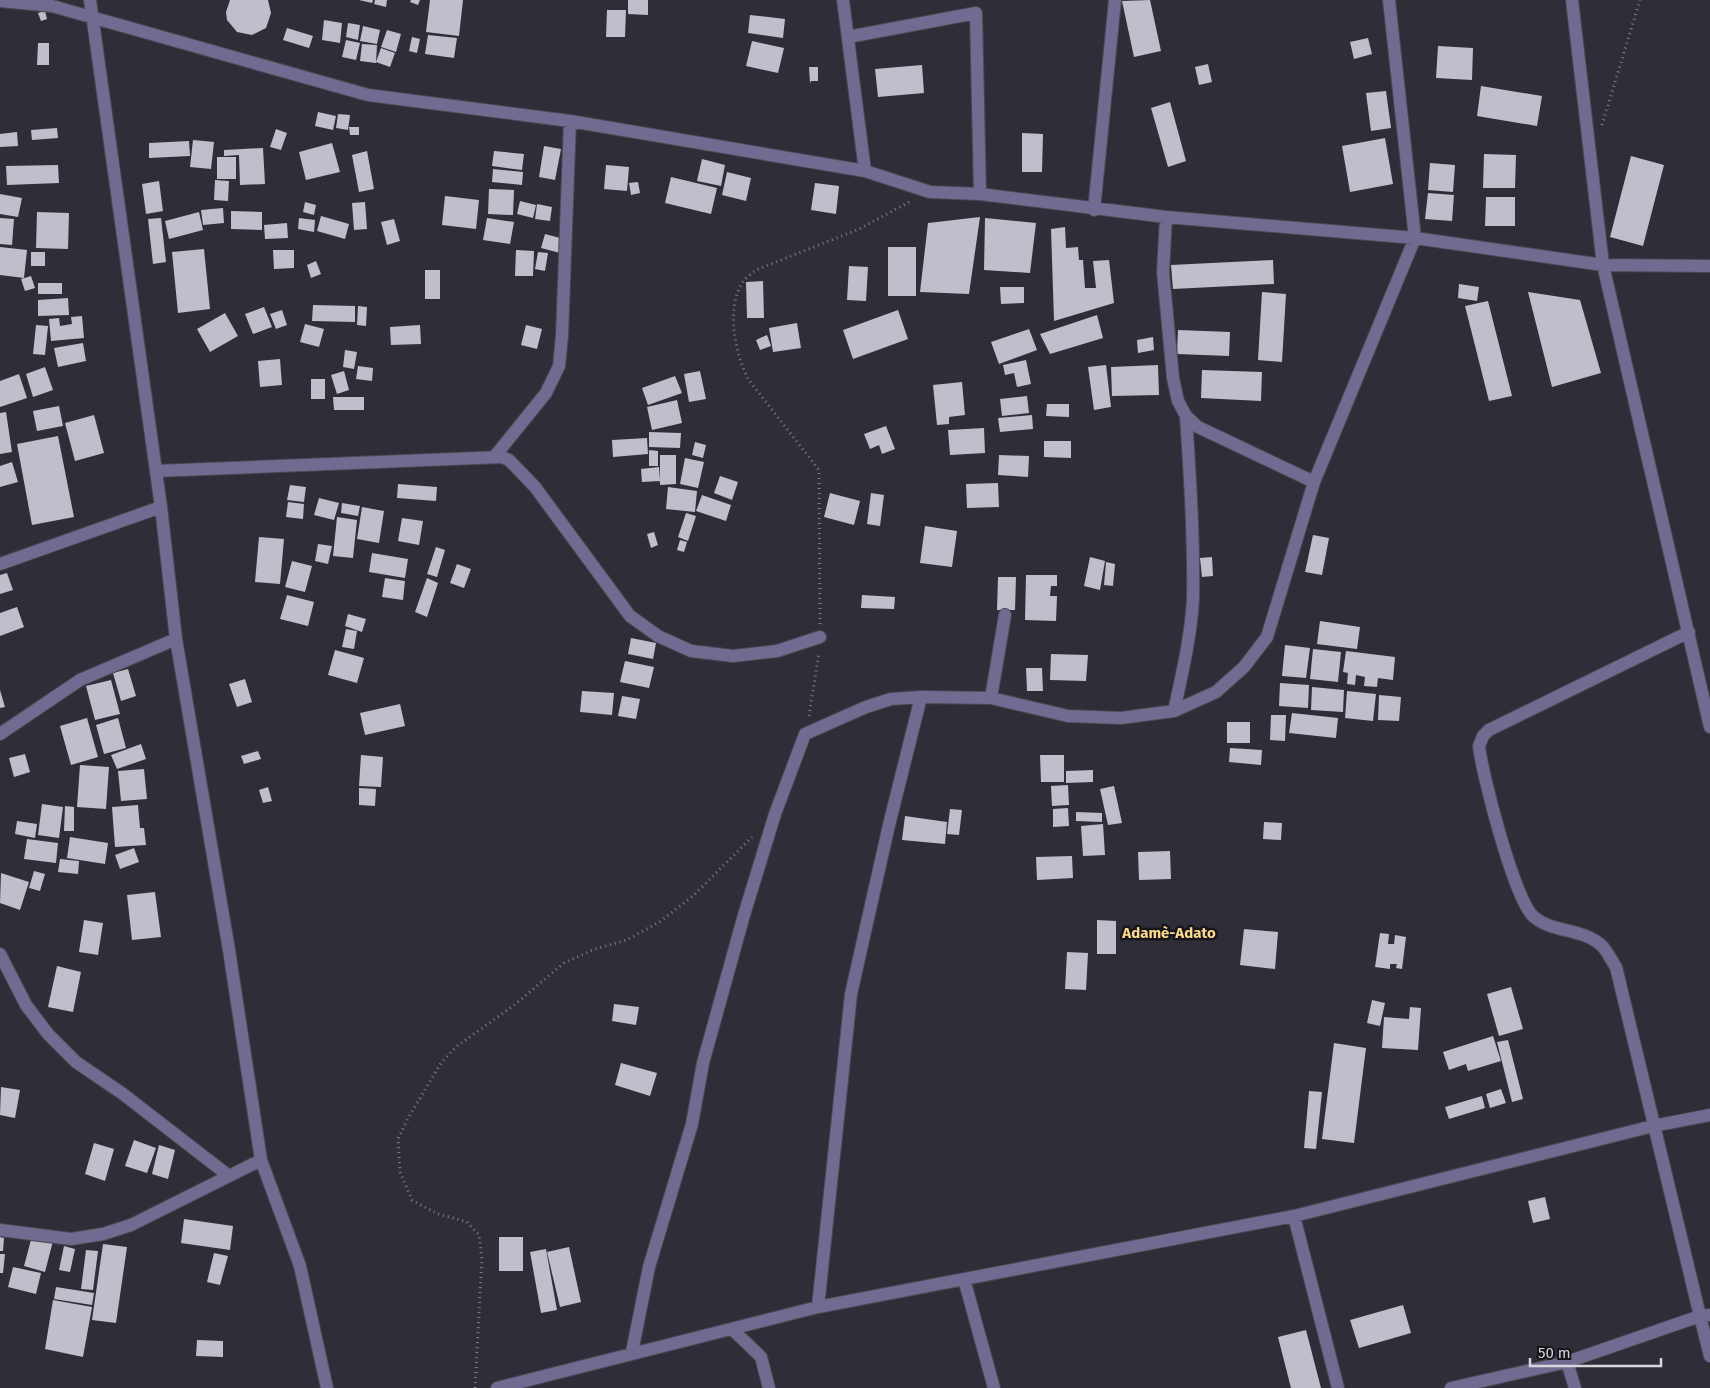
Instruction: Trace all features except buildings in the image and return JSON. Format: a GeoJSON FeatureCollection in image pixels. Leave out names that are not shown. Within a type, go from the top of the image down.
{"type":"FeatureCollection","features":[{"type":"Feature","properties":{"kind":"street"},"geometry":{"type":"LineString","coordinates":[[90,0],[161,507],[176,639],[229,950],[261,1160],[300,1266],[327,1388]]}},
{"type":"Feature","properties":{"kind":"street"},"geometry":{"type":"LineString","coordinates":[[842,0],[865,172]]}},
{"type":"Feature","properties":{"kind":"street"},"geometry":{"type":"LineString","coordinates":[[1094,210],[1115,0]]}},
{"type":"Feature","properties":{"kind":"street"},"geometry":{"type":"LineString","coordinates":[[632,1352],[649,1267],[692,1124],[703,1063],[734,952],[775,814],[805,734],[866,707],[891,699],[921,697],[991,698],[1068,716],[1121,718],[1174,711],[1216,692],[1244,667],[1267,637],[1314,482],[1415,238],[1389,0]]}},
{"type":"Feature","properties":{"kind":"street"},"geometry":{"type":"LineString","coordinates":[[1572,0],[1603,265],[1710,727]]}},
{"type":"Feature","properties":{"kind":"street"},"geometry":{"type":"LineString","coordinates":[[0,1],[52,6],[368,95],[570,121],[865,172],[930,192],[980,194],[1094,210],[1415,238],[1603,265],[1710,266]]}},
{"type":"Feature","properties":{"kind":"street"},"geometry":{"type":"LineString","coordinates":[[848,38],[976,13],[980,194]]}},
{"type":"Feature","properties":{"kind":"street"},"geometry":{"type":"LineString","coordinates":[[495,456],[546,393],[559,366],[562,336],[570,121]]}},
{"type":"Feature","properties":{"kind":"street"},"geometry":{"type":"LineString","coordinates":[[1166,217],[1163,272],[1173,378],[1178,401],[1186,416],[1198,427],[1314,482]]}},
{"type":"Feature","properties":{"kind":"street"},"geometry":{"type":"LineString","coordinates":[[1174,711],[1188,641],[1193,599],[1192,507],[1186,416]]}},
{"type":"Feature","properties":{"kind":"street"},"geometry":{"type":"LineString","coordinates":[[156,471],[495,456],[509,460],[535,487],[630,616],[658,636],[691,650],[733,656],[778,651],[820,637]]}},
{"type":"Feature","properties":{"kind":"street"},"geometry":{"type":"LineString","coordinates":[[0,564],[161,507]]}},
{"type":"Feature","properties":{"kind":"street"},"geometry":{"type":"LineString","coordinates":[[991,698],[1005,615]]}},
{"type":"Feature","properties":{"kind":"street"},"geometry":{"type":"LineString","coordinates":[[1689,632],[1489,730],[1483,736],[1479,746],[1511,868],[1522,898],[1533,917],[1550,925],[1582,933],[1602,945],[1616,967],[1653,1126],[1705,1315],[1710,1356]]}},
{"type":"Feature","properties":{"kind":"street"},"geometry":{"type":"LineString","coordinates":[[0,734],[80,680],[176,639]]}},
{"type":"Feature","properties":{"kind":"street"},"geometry":{"type":"LineString","coordinates":[[818,1307],[851,994],[889,825],[921,697]]}},
{"type":"Feature","properties":{"kind":"street"},"geometry":{"type":"LineString","coordinates":[[0,954],[26,1004],[48,1034],[76,1062],[123,1094],[229,1176]]}},
{"type":"Feature","properties":{"kind":"street"},"geometry":{"type":"LineString","coordinates":[[497,1388],[632,1352],[733,1330],[818,1307],[1294,1216],[1653,1126],[1710,1115]]}},
{"type":"Feature","properties":{"kind":"street"},"geometry":{"type":"LineString","coordinates":[[0,1230],[71,1239],[103,1234],[132,1225],[261,1160]]}},
{"type":"Feature","properties":{"kind":"street"},"geometry":{"type":"LineString","coordinates":[[1294,1216],[1338,1388]]}},
{"type":"Feature","properties":{"kind":"street"},"geometry":{"type":"LineString","coordinates":[[964,1280],[994,1388]]}},
{"type":"Feature","properties":{"kind":"street"},"geometry":{"type":"LineString","coordinates":[[1451,1388],[1567,1362],[1705,1315]]}},
{"type":"Feature","properties":{"kind":"street"},"geometry":{"type":"LineString","coordinates":[[733,1330],[761,1357],[769,1388]]}},
{"type":"Feature","properties":{"kind":"street"},"geometry":{"type":"LineString","coordinates":[[1567,1362],[1575,1388]]}},
{"type":"Feature","properties":{"kind":"path"},"geometry":{"type":"LineString","coordinates":[[1600,133],[1640,0]]}},
{"type":"Feature","properties":{"kind":"path"},"geometry":{"type":"LineString","coordinates":[[805,734],[817,670],[820,637],[819,470],[748,379],[736,346],[734,321],[736,296],[744,280],[762,267],[859,228],[930,192]]}},
{"type":"Feature","properties":{"kind":"path"},"geometry":{"type":"LineString","coordinates":[[475,1388],[482,1259],[479,1235],[467,1222],[438,1214],[412,1200],[400,1172],[398,1139],[408,1118],[442,1063],[457,1046],[513,1006],[564,963],[595,949],[627,940],[661,921],[694,895],[755,834]]}},
{"type":"Feature","properties":{"kind":"district","name":"Adamè-Adato"},"geometry":{"type":"Point","coordinates":[1169,933]}}]}
